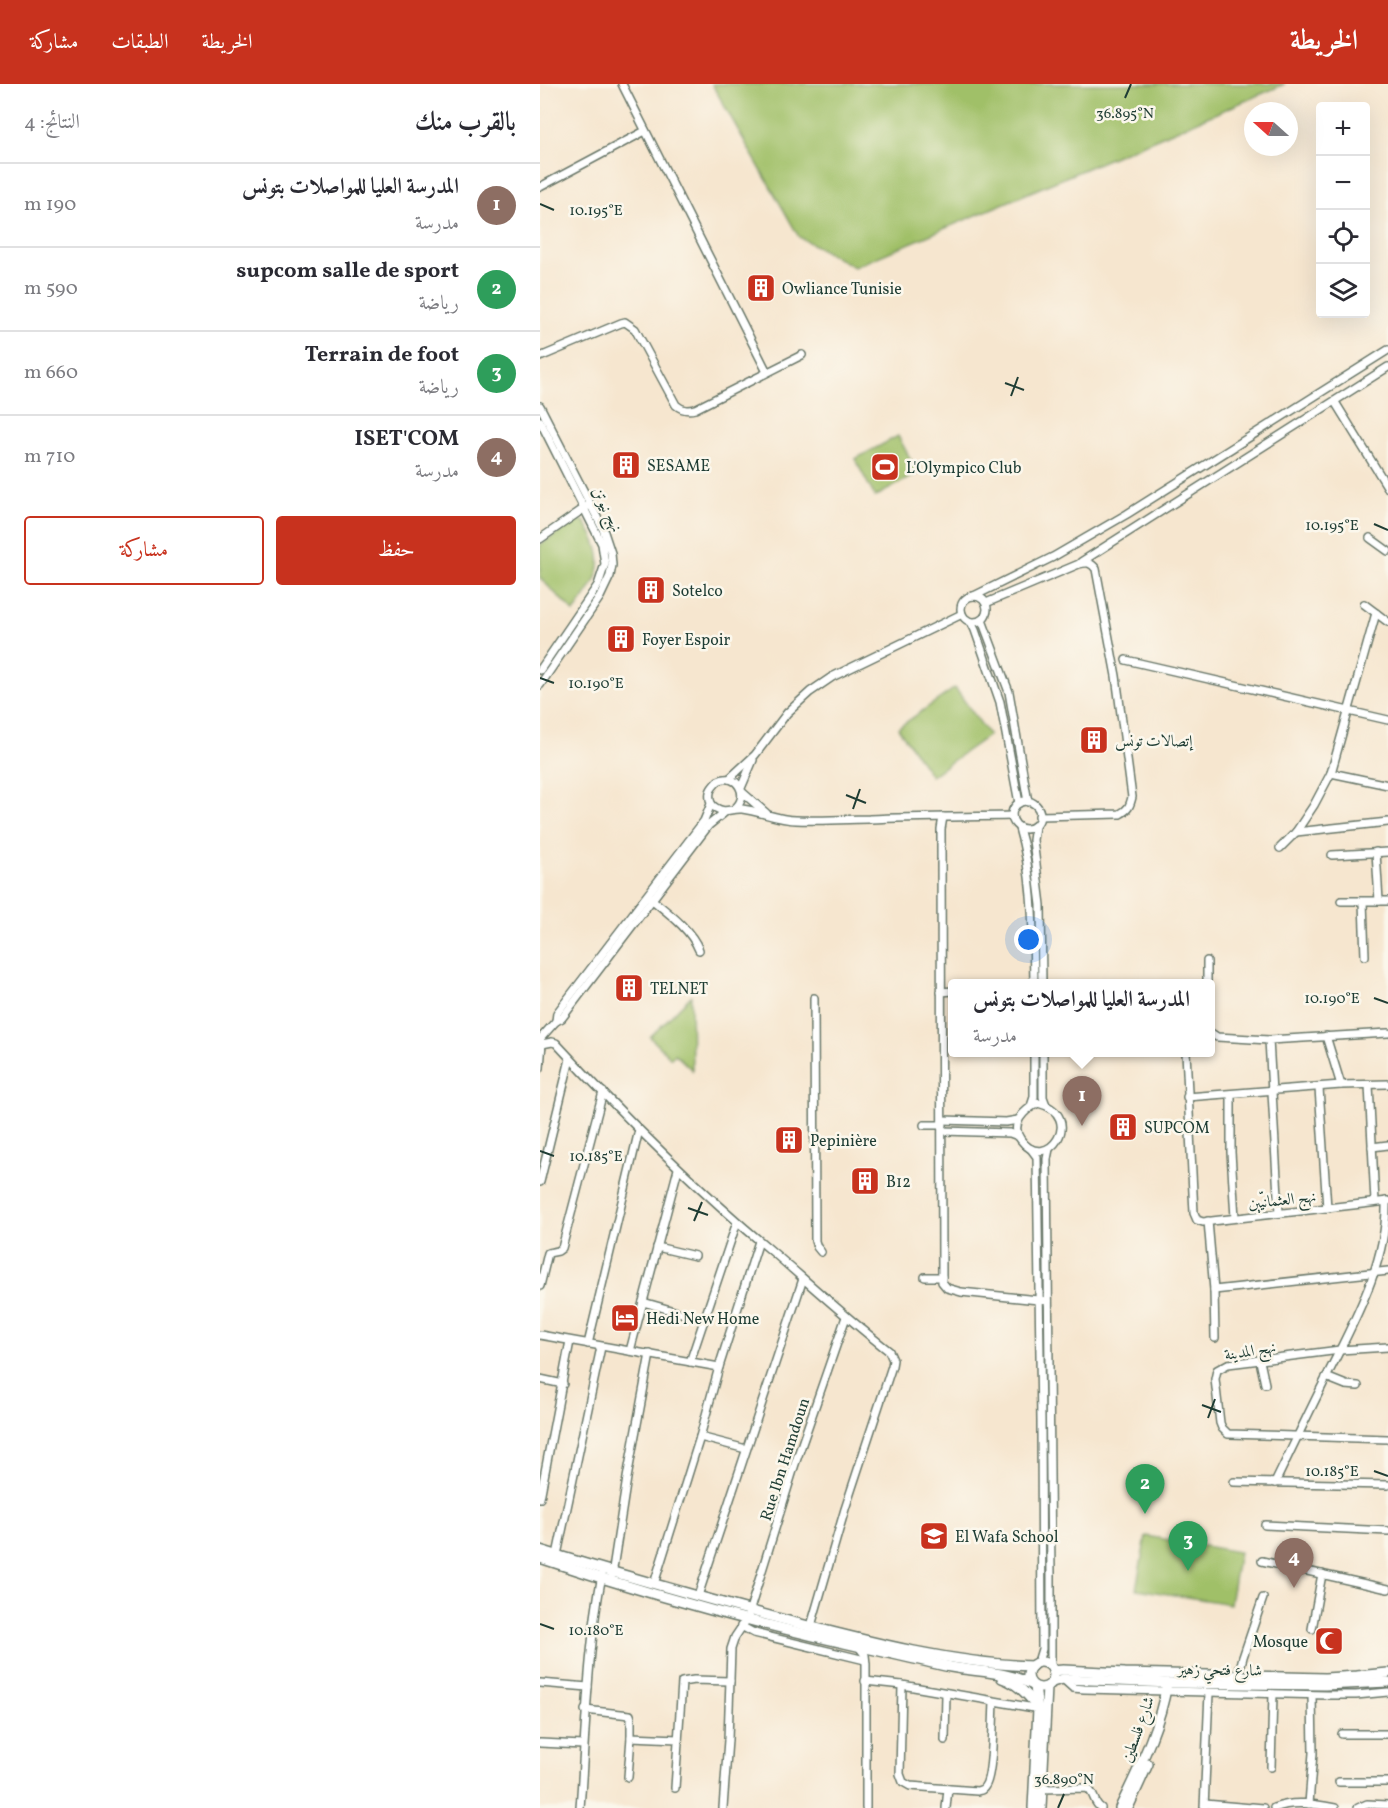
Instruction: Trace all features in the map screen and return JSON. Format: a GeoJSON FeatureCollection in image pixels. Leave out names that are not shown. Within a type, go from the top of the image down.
{"type":"FeatureCollection","features":[{"type":"Feature","properties":{"kind":"street"},"geometry":{"type":"LineString","coordinates":[[622,84],[767,372]]}},
{"type":"Feature","properties":{"kind":"street"},"geometry":{"type":"LineString","coordinates":[[540,187],[645,131]]}},
{"type":"Feature","properties":{"kind":"street"},"geometry":{"type":"LineString","coordinates":[[540,357],[625,322],[635,329],[676,405],[688,410],[695,409],[802,355]]}},
{"type":"Feature","properties":{"kind":"street"},"geometry":{"type":"LineString","coordinates":[[1019,803],[1000,702],[975,630],[971,622],[962,614],[961,608],[964,601],[1053,557],[1127,514],[1388,350]]}},
{"type":"Feature","properties":{"kind":"street"},"geometry":{"type":"LineString","coordinates":[[1079,564],[1388,368]]}},
{"type":"Feature","properties":{"kind":"street"},"geometry":{"type":"LineString","coordinates":[[1335,402],[1388,488]]}},
{"type":"Feature","properties":{"kind":"street","name":"نهج نيوتن"},"geometry":{"type":"LineString","coordinates":[[540,406],[588,506]]}},
{"type":"Feature","properties":{"kind":"street","name":"نهج نيوتن"},"geometry":{"type":"LineString","coordinates":[[540,422],[609,542],[608,560],[612,565],[610,576],[600,597],[540,685]]}},
{"type":"Feature","properties":{"kind":"street"},"geometry":{"type":"LineString","coordinates":[[540,539],[588,506]]}},
{"type":"Feature","properties":{"kind":"street"},"geometry":{"type":"LineString","coordinates":[[1370,538],[1388,551]]}},
{"type":"Feature","properties":{"kind":"street"},"geometry":{"type":"LineString","coordinates":[[540,670],[594,593],[608,560]]}},
{"type":"Feature","properties":{"kind":"street"},"geometry":{"type":"LineString","coordinates":[[986,603],[1079,564],[1087,562],[1093,564],[1096,569],[1116,675],[1132,797],[1130,806],[1126,812],[1120,814],[1039,816]]}},
{"type":"Feature","properties":{"kind":"street"},"geometry":{"type":"LineString","coordinates":[[971,622],[982,620],[987,609],[983,600],[974,596]]}},
{"type":"Feature","properties":{"kind":"street"},"geometry":{"type":"LineString","coordinates":[[1364,604],[1388,622]]}},
{"type":"Feature","properties":{"kind":"street"},"geometry":{"type":"LineString","coordinates":[[1280,848],[1296,832],[1332,773],[1376,613]]}},
{"type":"Feature","properties":{"kind":"street"},"geometry":{"type":"LineString","coordinates":[[540,1068],[541,1041],[556,1021],[557,1013],[628,929],[704,821],[711,804],[711,789],[716,782],[729,779],[755,755],[787,712],[810,692],[832,677],[962,614]]}},
{"type":"Feature","properties":{"kind":"street"},"geometry":{"type":"LineString","coordinates":[[982,620],[1009,692],[1028,802]]}},
{"type":"Feature","properties":{"kind":"street"},"geometry":{"type":"LineString","coordinates":[[1126,660],[1388,720]]}},
{"type":"Feature","properties":{"kind":"street"},"geometry":{"type":"LineString","coordinates":[[650,898],[710,825],[725,812],[740,806],[742,790],[755,755]]}},
{"type":"Feature","properties":{"kind":"street"},"geometry":{"type":"LineString","coordinates":[[1332,773],[1388,787]]}},
{"type":"Feature","properties":{"kind":"street"},"geometry":{"type":"LineString","coordinates":[[729,779],[735,782],[757,806],[769,814]]}},
{"type":"Feature","properties":{"kind":"street"},"geometry":{"type":"LineString","coordinates":[[1035,826],[1025,829],[1014,824],[1012,811],[1019,803],[1028,802],[1036,807],[1039,816],[1033,840],[1041,905],[1042,979]]}},
{"type":"Feature","properties":{"kind":"street"},"geometry":{"type":"LineString","coordinates":[[711,804],[716,809],[725,812]]}},
{"type":"Feature","properties":{"kind":"street"},"geometry":{"type":"LineString","coordinates":[[735,809],[795,820],[1012,816]]}},
{"type":"Feature","properties":{"kind":"street"},"geometry":{"type":"LineString","coordinates":[[944,817],[941,829],[942,1277],[944,1285],[961,1292],[1048,1301]]}},
{"type":"Feature","properties":{"kind":"street"},"geometry":{"type":"LineString","coordinates":[[1296,832],[1388,822]]}},
{"type":"Feature","properties":{"kind":"street"},"geometry":{"type":"LineString","coordinates":[[1019,828],[1023,840],[1032,905],[1034,979]]}},
{"type":"Feature","properties":{"kind":"street"},"geometry":{"type":"LineString","coordinates":[[1376,852],[1379,902]]}},
{"type":"Feature","properties":{"kind":"street"},"geometry":{"type":"LineString","coordinates":[[1332,855],[1388,852]]}},
{"type":"Feature","properties":{"kind":"street"},"geometry":{"type":"LineString","coordinates":[[650,898],[683,927],[693,938],[699,950]]}},
{"type":"Feature","properties":{"kind":"street"},"geometry":{"type":"LineString","coordinates":[[1341,901],[1388,901]]}},
{"type":"Feature","properties":{"kind":"street"},"geometry":{"type":"LineString","coordinates":[[1364,902],[1365,956]]}},
{"type":"Feature","properties":{"kind":"street"},"geometry":{"type":"LineString","coordinates":[[1207,961],[1207,979]]}},
{"type":"Feature","properties":{"kind":"street"},"geometry":{"type":"LineString","coordinates":[[941,992],[948,991]]}},
{"type":"Feature","properties":{"kind":"street"},"geometry":{"type":"LineString","coordinates":[[814,998],[815,1241],[821,1252]]}},
{"type":"Feature","properties":{"kind":"street"},"geometry":{"type":"LineString","coordinates":[[1215,1036],[1269,1040],[1388,1033]]}},
{"type":"Feature","properties":{"kind":"street"},"geometry":{"type":"LineString","coordinates":[[1326,1036],[1341,1085]]}},
{"type":"Feature","properties":{"kind":"street"},"geometry":{"type":"LineString","coordinates":[[1269,1040],[1279,1213]]}},
{"type":"Feature","properties":{"kind":"street"},"geometry":{"type":"LineString","coordinates":[[541,1041],[555,1043],[678,1169],[846,1317],[889,1351],[893,1360],[845,1509],[811,1626]]}},
{"type":"Feature","properties":{"kind":"street"},"geometry":{"type":"LineString","coordinates":[[1031,1106],[1034,1097],[1034,1057]]}},
{"type":"Feature","properties":{"kind":"street"},"geometry":{"type":"LineString","coordinates":[[1042,1057],[1043,1096],[1046,1105]]}},
{"type":"Feature","properties":{"kind":"street"},"geometry":{"type":"LineString","coordinates":[[1186,1057],[1194,1204],[1196,1219],[1201,1222],[1208,1221],[1214,1290],[1215,1338]]}},
{"type":"Feature","properties":{"kind":"street"},"geometry":{"type":"LineString","coordinates":[[540,1182],[570,1059]]}},
{"type":"Feature","properties":{"kind":"street"},"geometry":{"type":"LineString","coordinates":[[1187,1097],[1341,1085],[1388,1084]]}},
{"type":"Feature","properties":{"kind":"street"},"geometry":{"type":"LineString","coordinates":[[1369,1085],[1375,1202]]}},
{"type":"Feature","properties":{"kind":"street"},"geometry":{"type":"LineString","coordinates":[[1319,1088],[1327,1208]]}},
{"type":"Feature","properties":{"kind":"street"},"geometry":{"type":"LineString","coordinates":[[540,1286],[548,1253],[562,1248],[603,1092]]}},
{"type":"Feature","properties":{"kind":"street"},"geometry":{"type":"LineString","coordinates":[[1231,1094],[1235,1218]]}},
{"type":"Feature","properties":{"kind":"street"},"geometry":{"type":"LineString","coordinates":[[1018,1136],[1016,1128],[1018,1120],[1031,1106],[1038,1103],[1046,1105],[1058,1115],[1062,1126],[1056,1143],[1049,1149],[1040,1151],[1031,1149]]}},
{"type":"Feature","properties":{"kind":"street"},"geometry":{"type":"LineString","coordinates":[[924,1125],[1018,1120]]}},
{"type":"Feature","properties":{"kind":"street"},"geometry":{"type":"LineString","coordinates":[[943,1125],[1010,1133],[1018,1136],[1037,1157],[1042,1649],[1028,1676],[1040,1708],[1041,1808]]}},
{"type":"Feature","properties":{"kind":"street"},"geometry":{"type":"LineString","coordinates":[[588,1344],[639,1130]]}},
{"type":"Feature","properties":{"kind":"street"},"geometry":{"type":"LineString","coordinates":[[1372,1147],[1388,1145]]}},
{"type":"Feature","properties":{"kind":"street"},"geometry":{"type":"LineString","coordinates":[[1033,1808],[1040,1708],[1054,1679],[1052,1668],[1048,1301],[1047,1159],[1049,1149]]}},
{"type":"Feature","properties":{"kind":"street"},"geometry":{"type":"LineString","coordinates":[[630,1351],[678,1169]]}},
{"type":"Feature","properties":{"kind":"street"},"geometry":{"type":"LineString","coordinates":[[1275,1483],[1375,1273],[1384,1237],[1387,1201]]}},
{"type":"Feature","properties":{"kind":"street","name":"نهج العثمانيّين"},"geometry":{"type":"LineString","coordinates":[[1208,1221],[1387,1201]]}},
{"type":"Feature","properties":{"kind":"street"},"geometry":{"type":"LineString","coordinates":[[690,1362],[736,1222]]}},
{"type":"Feature","properties":{"kind":"street"},"geometry":{"type":"LineString","coordinates":[[654,1584],[700,1437],[718,1367],[759,1240]]}},
{"type":"Feature","properties":{"kind":"street"},"geometry":{"type":"LineString","coordinates":[[657,1247],[694,1256]]}},
{"type":"Feature","properties":{"kind":"street"},"geometry":{"type":"LineString","coordinates":[[1214,1290],[1388,1271]]}},
{"type":"Feature","properties":{"kind":"street"},"geometry":{"type":"LineString","coordinates":[[925,1277],[942,1277]]}},
{"type":"Feature","properties":{"kind":"street"},"geometry":{"type":"LineString","coordinates":[[698,1596],[803,1279]]}},
{"type":"Feature","properties":{"kind":"street"},"geometry":{"type":"LineString","coordinates":[[643,1302],[705,1320]]}},
{"type":"Feature","properties":{"kind":"street","name":"Rue Ibn Hamdoun"},"geometry":{"type":"LineString","coordinates":[[723,1808],[731,1649],[746,1619],[795,1464],[846,1317]]}},
{"type":"Feature","properties":{"kind":"street"},"geometry":{"type":"LineString","coordinates":[[540,1335],[718,1367]]}},
{"type":"Feature","properties":{"kind":"street"},"geometry":{"type":"LineString","coordinates":[[540,1498],[570,1341]]}},
{"type":"Feature","properties":{"kind":"street"},"geometry":{"type":"LineString","coordinates":[[557,1556],[601,1347]]}},
{"type":"Feature","properties":{"kind":"street","name":"نهج المدينة"},"geometry":{"type":"LineString","coordinates":[[1298,1437],[1228,1434],[1220,1423],[1215,1379],[1217,1370],[1228,1364],[1340,1350],[1388,1347]]}},
{"type":"Feature","properties":{"kind":"street"},"geometry":{"type":"LineString","coordinates":[[580,1808],[585,1710],[595,1613],[607,1576],[650,1354]]}},
{"type":"Feature","properties":{"kind":"street"},"geometry":{"type":"LineString","coordinates":[[1260,1361],[1265,1384]]}},
{"type":"Feature","properties":{"kind":"street"},"geometry":{"type":"LineString","coordinates":[[1326,1377],[1346,1386],[1358,1386]]}},
{"type":"Feature","properties":{"kind":"street"},"geometry":{"type":"LineString","coordinates":[[540,1378],[562,1384]]}},
{"type":"Feature","properties":{"kind":"street"},"geometry":{"type":"LineString","coordinates":[[700,1437],[746,1449]]}},
{"type":"Feature","properties":{"kind":"street"},"geometry":{"type":"LineString","coordinates":[[1298,1437],[1388,1439]]}},
{"type":"Feature","properties":{"kind":"street"},"geometry":{"type":"LineString","coordinates":[[1234,1482],[1388,1485]]}},
{"type":"Feature","properties":{"kind":"street"},"geometry":{"type":"LineString","coordinates":[[1265,1525],[1388,1531]]}},
{"type":"Feature","properties":{"kind":"street"},"geometry":{"type":"LineString","coordinates":[[540,1550],[607,1576],[654,1584],[698,1596],[746,1619],[811,1626],[912,1651],[952,1658],[998,1665],[1047,1663],[1052,1668]]}},
{"type":"Feature","properties":{"kind":"street"},"geometry":{"type":"LineString","coordinates":[[540,1558],[746,1619],[859,1647],[952,1667],[1020,1678],[1039,1688],[1050,1685]]}},
{"type":"Feature","properties":{"kind":"street"},"geometry":{"type":"LineString","coordinates":[[1263,1561],[1388,1589]]}},
{"type":"Feature","properties":{"kind":"street"},"geometry":{"type":"LineString","coordinates":[[1312,1629],[1322,1574]]}},
{"type":"Feature","properties":{"kind":"street"},"geometry":{"type":"LineString","coordinates":[[1238,1676],[1263,1598]]}},
{"type":"Feature","properties":{"kind":"street"},"geometry":{"type":"LineString","coordinates":[[746,1619],[754,1633],[866,1660]]}},
{"type":"Feature","properties":{"kind":"street"},"geometry":{"type":"LineString","coordinates":[[859,1647],[866,1660],[866,1808]]}},
{"type":"Feature","properties":{"kind":"street","name":"شارع فتحي زهير"},"geometry":{"type":"LineString","coordinates":[[1052,1668],[1125,1673],[1325,1678],[1388,1672]]}},
{"type":"Feature","properties":{"kind":"street"},"geometry":{"type":"LineString","coordinates":[[989,1673],[1011,1681],[1040,1708]]}},
{"type":"Feature","properties":{"kind":"street","name":"شارع فتحي زهير"},"geometry":{"type":"LineString","coordinates":[[1050,1685],[1063,1680],[1169,1687],[1388,1682]]}},
{"type":"Feature","properties":{"kind":"street"},"geometry":{"type":"LineString","coordinates":[[675,1788],[682,1682],[730,1681]]}},
{"type":"Feature","properties":{"kind":"street"},"geometry":{"type":"LineString","coordinates":[[865,1681],[902,1684],[994,1702],[1040,1708]]}},
{"type":"Feature","properties":{"kind":"street"},"geometry":{"type":"LineString","coordinates":[[540,1683],[588,1687]]}},
{"type":"Feature","properties":{"kind":"street"},"geometry":{"type":"LineString","coordinates":[[902,1684],[900,1774],[903,1782],[918,1788],[977,1791],[986,1786],[994,1702]]}},
{"type":"Feature","properties":{"kind":"street"},"geometry":{"type":"LineString","coordinates":[[1169,1687],[1209,1693],[1356,1695],[1388,1692]]}},
{"type":"Feature","properties":{"kind":"street","name":"شارع فلسطين"},"geometry":{"type":"LineString","coordinates":[[1120,1808],[1144,1758],[1169,1687]]}},
{"type":"Feature","properties":{"kind":"street","name":"شارع فلسطين"},"geometry":{"type":"LineString","coordinates":[[1128,1808],[1150,1760],[1169,1687]]}},
{"type":"Feature","properties":{"kind":"street"},"geometry":{"type":"LineString","coordinates":[[945,1740],[946,1693]]}},
{"type":"Feature","properties":{"kind":"street"},"geometry":{"type":"LineString","coordinates":[[1209,1693],[1205,1806],[1263,1808]]}},
{"type":"Feature","properties":{"kind":"street"},"geometry":{"type":"LineString","coordinates":[[1271,1767],[1273,1694]]}},
{"type":"Feature","properties":{"kind":"street"},"geometry":{"type":"LineString","coordinates":[[1312,1695],[1314,1805]]}},
{"type":"Feature","properties":{"kind":"street"},"geometry":{"type":"LineString","coordinates":[[585,1710],[630,1715],[632,1718],[628,1777]]}},
{"type":"Feature","properties":{"kind":"street"},"geometry":{"type":"LineString","coordinates":[[1342,1734],[1388,1734]]}},
{"type":"Feature","properties":{"kind":"street"},"geometry":{"type":"LineString","coordinates":[[631,1737],[678,1739]]}},
{"type":"Feature","properties":{"kind":"street"},"geometry":{"type":"LineString","coordinates":[[540,1743],[584,1745]]}},
{"type":"Feature","properties":{"kind":"street"},"geometry":{"type":"LineString","coordinates":[[1339,1782],[1388,1782]]}},
{"type":"Feature","properties":{"kind":"street"},"geometry":{"type":"LineString","coordinates":[[1042,1789],[1087,1788],[1095,1804],[1101,1808]]}},
{"type":"Feature","properties":{"kind":"street"},"geometry":{"type":"LineString","coordinates":[[946,1808],[948,1789]]}},
{"type":"Feature","properties":{"kind":"street"},"geometry":{"type":"LineString","coordinates":[[1274,1808],[1287,1803],[1335,1808]]}},
{"type":"Feature","properties":{"kind":"street"},"geometry":{"type":"LineString","coordinates":[[1358,1808],[1367,1804],[1385,1806]]}},
{"type":"Feature","properties":{"kind":"green space"},"geometry":{"type":"Polygon","coordinates":[[[712,84],[1285,84],[854,267],[799,237],[712,84]]]}},
{"type":"Feature","properties":{"kind":"green space","name":"L'Olympico Club"},"geometry":{"type":"Polygon","coordinates":[[[898,436],[918,473],[875,497],[855,459],[898,436]]]}},
{"type":"Feature","properties":{"kind":"green space"},"geometry":{"type":"Polygon","coordinates":[[[577,520],[584,521],[592,535],[597,547],[599,568],[591,588],[574,612],[540,578],[540,545],[577,520]]]}},
{"type":"Feature","properties":{"kind":"green space"},"geometry":{"type":"Polygon","coordinates":[[[955,688],[989,735],[931,776],[898,728],[955,688]]]}},
{"type":"Feature","properties":{"kind":"green space"},"geometry":{"type":"Polygon","coordinates":[[[691,996],[692,1070],[675,1054],[671,1058],[650,1037],[691,996]]]}},
{"type":"Feature","properties":{"kind":"green space"},"geometry":{"type":"Polygon","coordinates":[[[1146,1536],[1239,1552],[1230,1604],[1136,1589],[1146,1536]]]}},
{"type":"Feature","properties":{"kind":"place","name":"Owliance Tunisie"},"geometry":{"type":"Point","coordinates":[761,288]}},
{"type":"Feature","properties":{"kind":"place","name":"SESAME"},"geometry":{"type":"Point","coordinates":[626,465]}},
{"type":"Feature","properties":{"kind":"place","name":"L'Olympico Club"},"geometry":{"type":"Point","coordinates":[885,467]}},
{"type":"Feature","properties":{"kind":"place","name":"Sotelco"},"geometry":{"type":"Point","coordinates":[651,590]}},
{"type":"Feature","properties":{"kind":"place","name":"Foyer Espoir"},"geometry":{"type":"Point","coordinates":[621,639]}},
{"type":"Feature","properties":{"kind":"place","name":"إتصالات تونس"},"geometry":{"type":"Point","coordinates":[1094,740]}},
{"type":"Feature","properties":{"kind":"place","name":"TELNET"},"geometry":{"type":"Point","coordinates":[629,988]}},
{"type":"Feature","properties":{"kind":"place","name":"المدرسة العليا للمواصلات بتونس"},"geometry":{"type":"Point","coordinates":[1082,1126]}},
{"type":"Feature","properties":{"kind":"place","name":"SUPCOM"},"geometry":{"type":"Point","coordinates":[1123,1127]}},
{"type":"Feature","properties":{"kind":"place","name":"Pepinière"},"geometry":{"type":"Point","coordinates":[789,1140]}},
{"type":"Feature","properties":{"kind":"place","name":"B12"},"geometry":{"type":"Point","coordinates":[865,1181]}},
{"type":"Feature","properties":{"kind":"place","name":"Hedi New Home"},"geometry":{"type":"Point","coordinates":[625,1318]}},
{"type":"Feature","properties":{"kind":"place","name":"supcom salle de sport"},"geometry":{"type":"Point","coordinates":[1145,1514]}},
{"type":"Feature","properties":{"kind":"place","name":"El Wafa School"},"geometry":{"type":"Point","coordinates":[934,1536]}},
{"type":"Feature","properties":{"kind":"place","name":"Terrain de foot"},"geometry":{"type":"Point","coordinates":[1188,1571]}},
{"type":"Feature","properties":{"kind":"place","name":"ISET'COM"},"geometry":{"type":"Point","coordinates":[1294,1588]}},
{"type":"Feature","properties":{"kind":"place","name":"Mosque"},"geometry":{"type":"Point","coordinates":[1329,1641]}}]}
